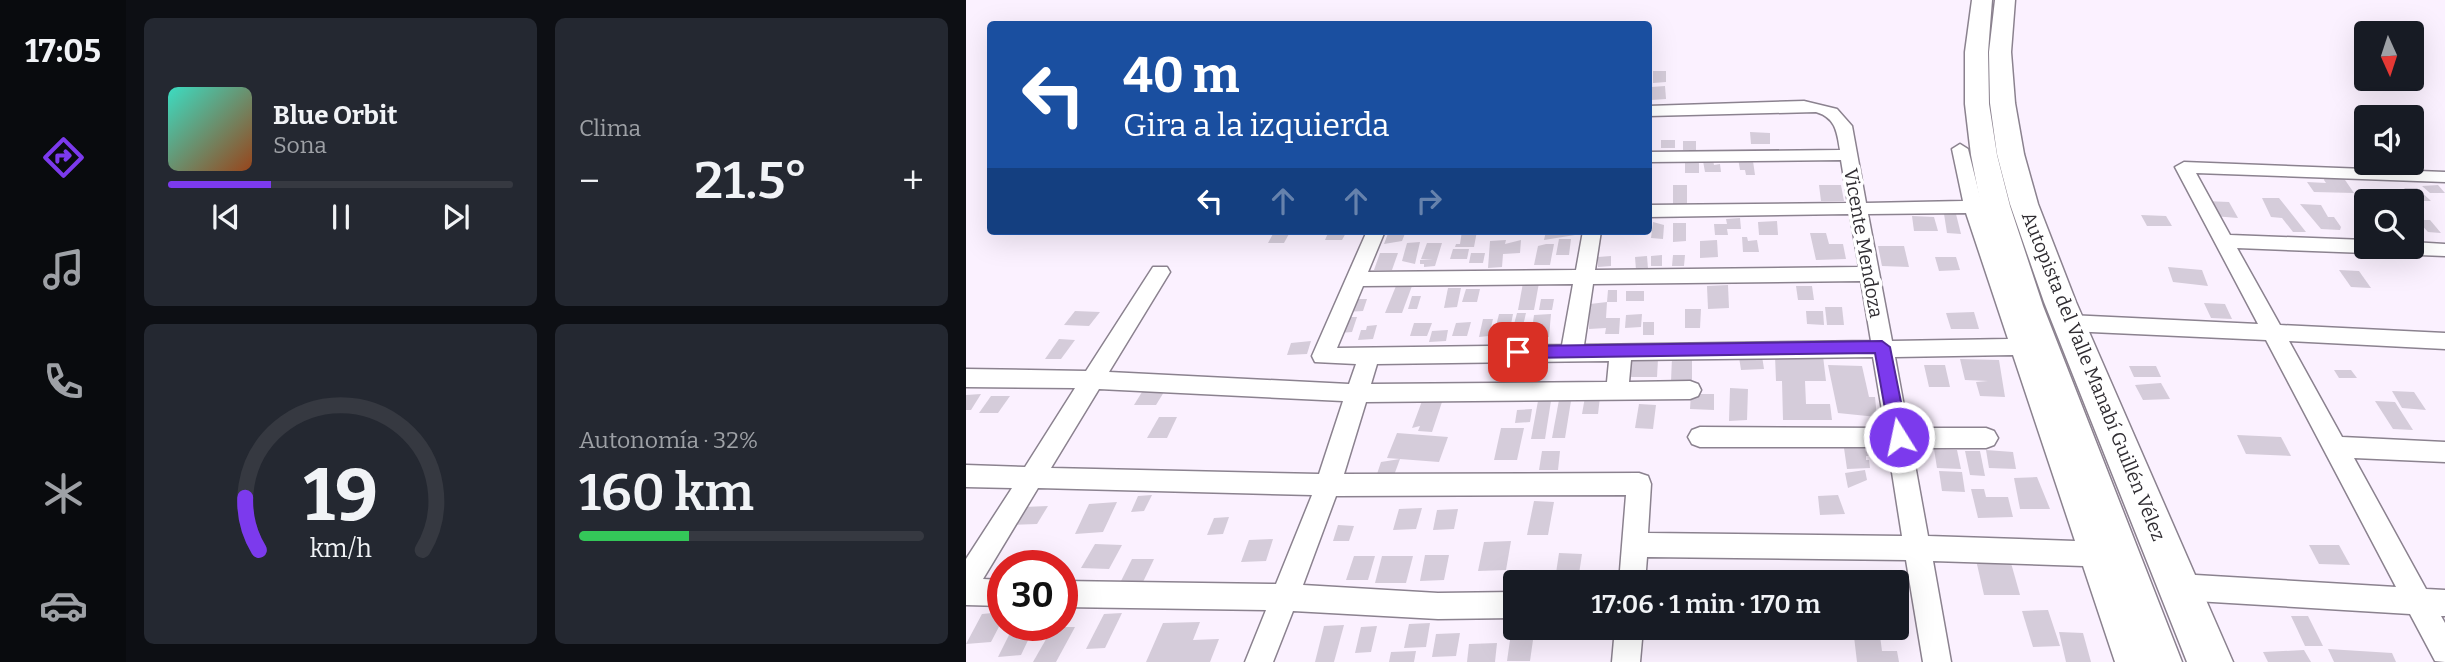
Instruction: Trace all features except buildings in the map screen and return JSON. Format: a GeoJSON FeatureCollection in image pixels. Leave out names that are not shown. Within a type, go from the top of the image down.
{"type":"FeatureCollection","features":[{"type":"Feature","properties":{"kind":"main road","name":"Autopista del Valle Manabí Guillén Vélez"},"geometry":{"type":"LineString","coordinates":[[1982,0],[1977,27],[1976,84],[1984,207],[2105,554],[2159,662]]}},
{"type":"Feature","properties":{"kind":"main road","name":"Autopista del Valle Manabí Guillén Vélez"},"geometry":{"type":"LineString","coordinates":[[2006,0],[2000,61],[2005,124],[2025,205],[2069,323],[2210,662]]}},
{"type":"Feature","properties":{"kind":"street","name":"Vicente Mendoza"},"geometry":{"type":"LineString","coordinates":[[1652,111],[1816,107],[1840,118],[1937,662]]}},
{"type":"Feature","properties":{"kind":"street"},"geometry":{"type":"LineString","coordinates":[[1652,211],[1984,207],[1960,149]]}},
{"type":"Feature","properties":{"kind":"street"},"geometry":{"type":"LineString","coordinates":[[1652,157],[1848,155]]}},
{"type":"Feature","properties":{"kind":"street"},"geometry":{"type":"LineString","coordinates":[[2445,177],[2184,167],[2334,447],[2431,602],[2445,651]]}},
{"type":"Feature","properties":{"kind":"street"},"geometry":{"type":"LineString","coordinates":[[1374,235],[1323,356],[2032,347]]}},
{"type":"Feature","properties":{"kind":"street"},"geometry":{"type":"LineString","coordinates":[[1572,351],[1591,235]]}},
{"type":"Feature","properties":{"kind":"street"},"geometry":{"type":"LineString","coordinates":[[2225,242],[2445,250]]}},
{"type":"Feature","properties":{"kind":"street"},"geometry":{"type":"LineString","coordinates":[[966,583],[1160,272]]}},
{"type":"Feature","properties":{"kind":"street"},"geometry":{"type":"LineString","coordinates":[[1356,279],[1869,274]]}},
{"type":"Feature","properties":{"kind":"street"},"geometry":{"type":"LineString","coordinates":[[2069,323],[2445,341]]}},
{"type":"Feature","properties":{"kind":"street"},"geometry":{"type":"LineString","coordinates":[[1617,391],[1620,351]]}},
{"type":"Feature","properties":{"kind":"street"},"geometry":{"type":"LineString","coordinates":[[1259,662],[1328,485],[1369,355]]}},
{"type":"Feature","properties":{"kind":"street"},"geometry":{"type":"LineString","coordinates":[[966,378],[1094,380],[1358,393],[1690,390]]}},
{"type":"Feature","properties":{"kind":"street"},"geometry":{"type":"LineString","coordinates":[[1700,437],[1986,438]]}},
{"type":"Feature","properties":{"kind":"street"},"geometry":{"type":"LineString","coordinates":[[2334,447],[2445,453]]}},
{"type":"Feature","properties":{"kind":"street"},"geometry":{"type":"LineString","coordinates":[[966,475],[1328,485],[1639,484],[1633,570]]}},
{"type":"Feature","properties":{"kind":"street"},"geometry":{"type":"LineString","coordinates":[[1635,545],[1918,548],[2105,554],[2129,662]]}},
{"type":"Feature","properties":{"kind":"street"},"geometry":{"type":"LineString","coordinates":[[2179,587],[2431,602]]}},
{"type":"Feature","properties":{"kind":"street"},"geometry":{"type":"LineString","coordinates":[[966,592],[987,593]]}},
{"type":"Feature","properties":{"kind":"street"},"geometry":{"type":"LineString","coordinates":[[1078,594],[1284,597],[1393,605],[1503,605]]}},
{"type":"Feature","properties":{"kind":"street"},"geometry":{"type":"LineString","coordinates":[[1626,662],[1628,640]]}},
{"type":"Feature","properties":{"kind":"route"},"geometry":{"type":"LineString","coordinates":[[1518,352],[1882,347],[1899,437]]}}]}
